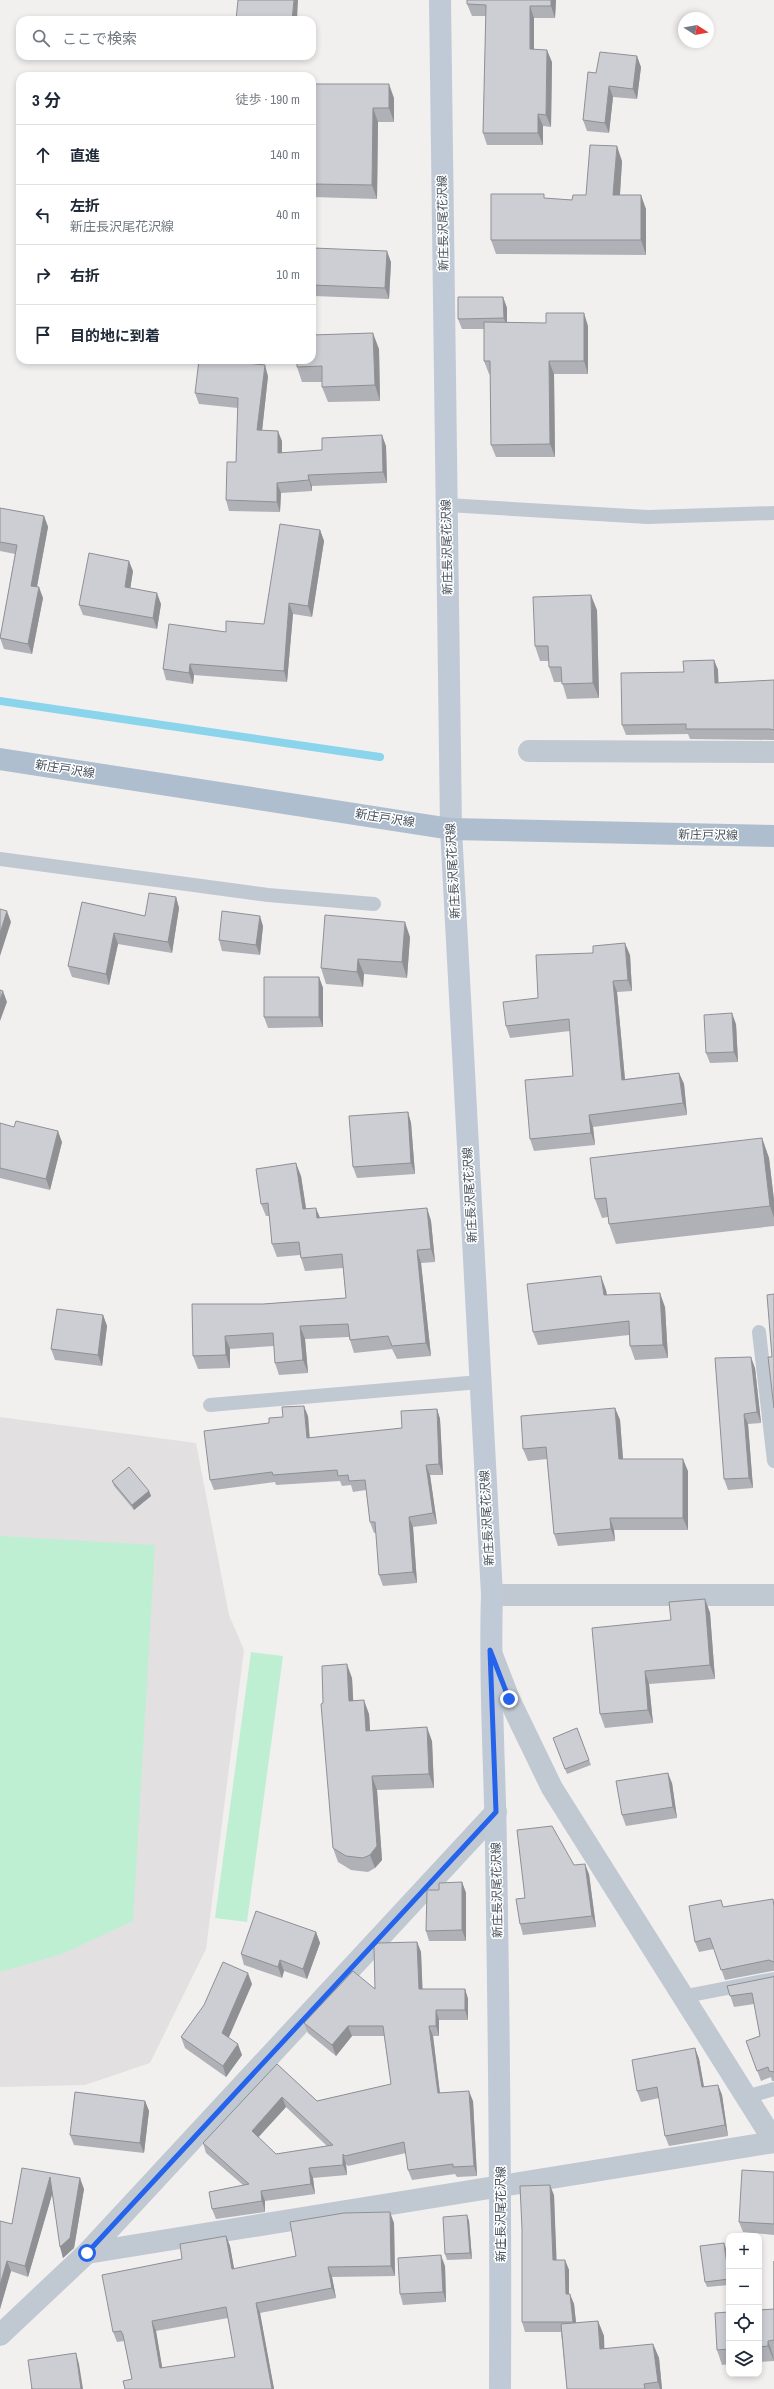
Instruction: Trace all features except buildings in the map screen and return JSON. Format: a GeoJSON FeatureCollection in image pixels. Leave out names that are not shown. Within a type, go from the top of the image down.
{"type":"FeatureCollection","features":[{"type":"Feature","properties":{"kind":"main road","name":"新庄長沢尾花沢線"},"geometry":{"type":"LineString","coordinates":[[440,0],[451,828],[492,1595],[490,1650],[496,1812],[501,2186],[500,2389]]}},
{"type":"Feature","properties":{"kind":"main road","name":"新庄戸沢線"},"geometry":{"type":"LineString","coordinates":[[0,759],[451,828],[774,836]]}},
{"type":"Feature","properties":{"kind":"street"},"geometry":{"type":"LineString","coordinates":[[529,751],[774,752]]}},
{"type":"Feature","properties":{"kind":"street"},"geometry":{"type":"LineString","coordinates":[[492,1595],[774,1594]]}},
{"type":"Feature","properties":{"kind":"street"},"geometry":{"type":"LineString","coordinates":[[87,2253],[774,2141],[682,1997],[552,1788],[509,1699],[490,1650]]}},
{"type":"Feature","properties":{"kind":"street"},"geometry":{"type":"LineString","coordinates":[[0,2335],[87,2253],[496,1812]]}},
{"type":"Feature","properties":{"kind":"lane"},"geometry":{"type":"LineString","coordinates":[[447,505],[648,517],[774,513]]}},
{"type":"Feature","properties":{"kind":"lane"},"geometry":{"type":"LineString","coordinates":[[0,859],[268,894],[374,904]]}},
{"type":"Feature","properties":{"kind":"lane"},"geometry":{"type":"LineString","coordinates":[[759,1332],[774,1461]]}},
{"type":"Feature","properties":{"kind":"lane"},"geometry":{"type":"LineString","coordinates":[[210,1406],[480,1382]]}},
{"type":"Feature","properties":{"kind":"lane"},"geometry":{"type":"LineString","coordinates":[[682,1997],[774,1979]]}},
{"type":"Feature","properties":{"kind":"lane"},"geometry":{"type":"LineString","coordinates":[[746,2097],[774,2090]]}},
{"type":"Feature","properties":{"kind":"shaded area"},"geometry":{"type":"Polygon","coordinates":[[[0,1417],[196,1443],[229,1615],[244,1650],[206,1949],[150,2063],[85,2085],[0,2087],[0,1417]]]}},
{"type":"Feature","properties":{"kind":"green space"},"geometry":{"type":"Polygon","coordinates":[[[0,1536],[155,1545],[133,1921],[62,1954],[0,1972],[0,1536]]]}},
{"type":"Feature","properties":{"kind":"green space"},"geometry":{"type":"Polygon","coordinates":[[[251,1652],[283,1656],[247,1922],[215,1918],[251,1652]]]}},
{"type":"Feature","properties":{"kind":"waterway"},"geometry":{"type":"LineString","coordinates":[[0,701],[380,757]]}},
{"type":"Feature","properties":{"kind":"route"},"geometry":{"type":"LineString","coordinates":[[87,2253],[496,1812],[490,1650],[509,1699]]}}]}
